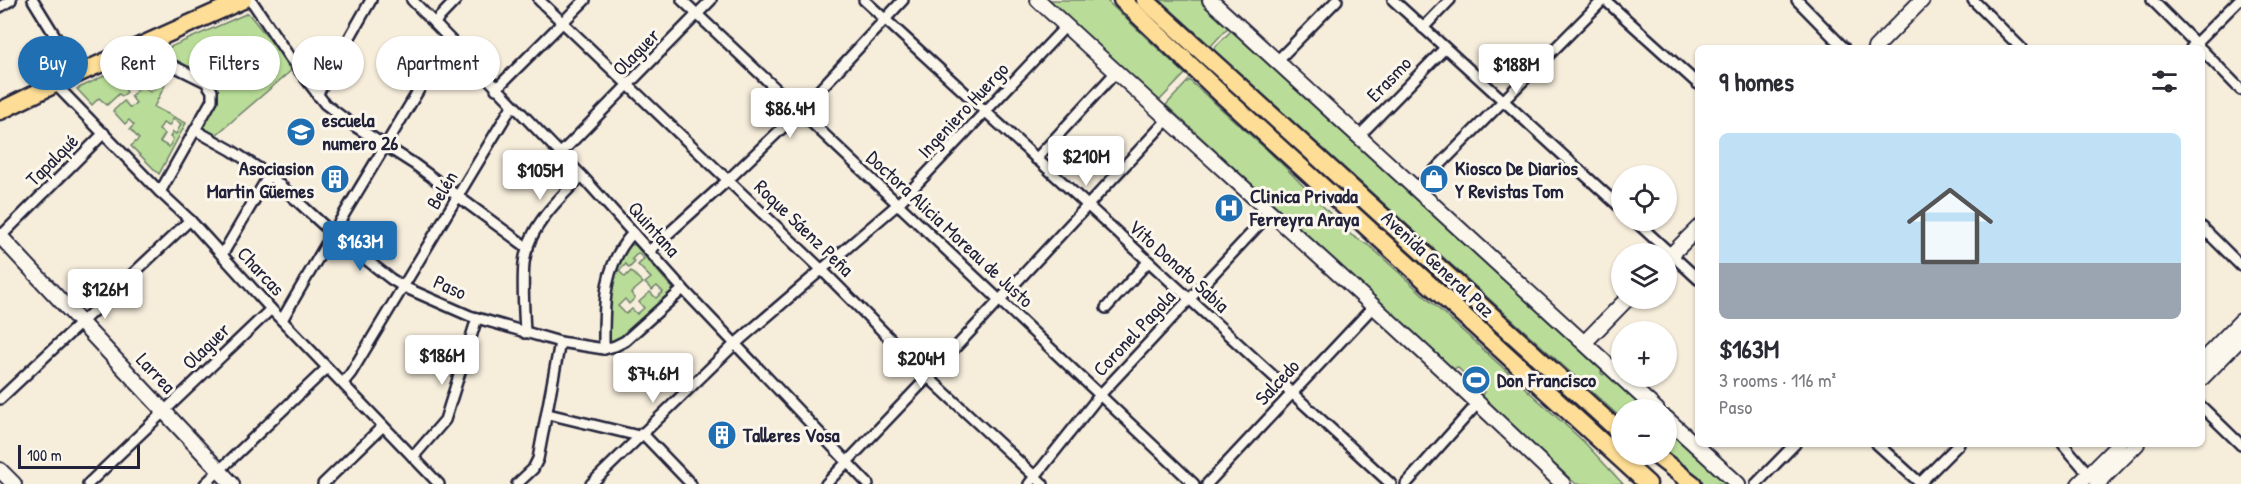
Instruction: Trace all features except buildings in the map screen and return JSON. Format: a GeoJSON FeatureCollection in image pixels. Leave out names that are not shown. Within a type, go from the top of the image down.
{"type":"FeatureCollection","features":[{"type":"Feature","properties":{"kind":"highway"},"geometry":{"type":"LineString","coordinates":[[159,36],[216,5],[243,0]]}},
{"type":"Feature","properties":{"kind":"highway","name":"Avenida General Paz"},"geometry":{"type":"LineString","coordinates":[[1122,0],[1206,81],[1648,484]]}},
{"type":"Feature","properties":{"kind":"highway","name":"Avenida General Paz"},"geometry":{"type":"LineString","coordinates":[[1145,0],[1611,423]]}},
{"type":"Feature","properties":{"kind":"highway"},"geometry":{"type":"LineString","coordinates":[[0,111],[43,90]]}},
{"type":"Feature","properties":{"kind":"highway"},"geometry":{"type":"LineString","coordinates":[[1590,432],[1634,484]]}},
{"type":"Feature","properties":{"kind":"highway"},"geometry":{"type":"LineString","coordinates":[[1656,465],[1676,484]]}},
{"type":"Feature","properties":{"kind":"highway"},"geometry":{"type":"LineString","coordinates":[[1668,465],[1693,484]]}},
{"type":"Feature","properties":{"kind":"street"},"geometry":{"type":"LineString","coordinates":[[0,7],[10,0]]}},
{"type":"Feature","properties":{"kind":"street"},"geometry":{"type":"LineString","coordinates":[[33,0],[55,36]]}},
{"type":"Feature","properties":{"kind":"street"},"geometry":{"type":"LineString","coordinates":[[251,0],[317,95],[353,125],[387,146],[528,248]]}},
{"type":"Feature","properties":{"kind":"street"},"geometry":{"type":"LineString","coordinates":[[317,95],[370,0]]}},
{"type":"Feature","properties":{"kind":"street","name":"Quintana"},"geometry":{"type":"LineString","coordinates":[[412,0],[446,36]]}},
{"type":"Feature","properties":{"kind":"street"},"geometry":{"type":"LineString","coordinates":[[434,23],[456,0]]}},
{"type":"Feature","properties":{"kind":"street","name":"Roque Sáenz Peña"},"geometry":{"type":"LineString","coordinates":[[539,0],[822,270],[928,377],[1043,484]]}},
{"type":"Feature","properties":{"kind":"street"},"geometry":{"type":"LineString","coordinates":[[500,85],[585,0]]}},
{"type":"Feature","properties":{"kind":"street","name":"Doctora Alicia Moreau de Justo"},"geometry":{"type":"LineString","coordinates":[[682,0],[1194,484]]}},
{"type":"Feature","properties":{"kind":"street","name":"Olaguer"},"geometry":{"type":"LineString","coordinates":[[560,154],[711,0]]}},
{"type":"Feature","properties":{"kind":"street","name":"Vito Donato Sabia"},"geometry":{"type":"LineString","coordinates":[[864,0],[1392,484]]}},
{"type":"Feature","properties":{"kind":"street"},"geometry":{"type":"LineString","coordinates":[[649,251],[800,111],[903,0]]}},
{"type":"Feature","properties":{"kind":"street"},"geometry":{"type":"LineString","coordinates":[[1038,0],[1479,402],[1563,484]]}},
{"type":"Feature","properties":{"kind":"street","name":"Avenida General Paz"},"geometry":{"type":"LineString","coordinates":[[1210,0],[1645,399]]}},
{"type":"Feature","properties":{"kind":"street"},"geometry":{"type":"LineString","coordinates":[[1277,61],[1337,0]]}},
{"type":"Feature","properties":{"kind":"street"},"geometry":{"type":"LineString","coordinates":[[1393,0],[1611,199]]}},
{"type":"Feature","properties":{"kind":"street"},"geometry":{"type":"LineString","coordinates":[[1423,27],[1450,0]]}},
{"type":"Feature","properties":{"kind":"street"},"geometry":{"type":"LineString","coordinates":[[1418,189],[1604,0],[1695,81]]}},
{"type":"Feature","properties":{"kind":"street"},"geometry":{"type":"LineString","coordinates":[[1797,0],[1841,45]]}},
{"type":"Feature","properties":{"kind":"street"},"geometry":{"type":"LineString","coordinates":[[1878,45],[1922,0]]}},
{"type":"Feature","properties":{"kind":"street"},"geometry":{"type":"LineString","coordinates":[[1973,0],[2018,45]]}},
{"type":"Feature","properties":{"kind":"street"},"geometry":{"type":"LineString","coordinates":[[2152,0],[2195,45]]}},
{"type":"Feature","properties":{"kind":"street"},"geometry":{"type":"LineString","coordinates":[[2199,45],[2239,0]]}},
{"type":"Feature","properties":{"kind":"street","name":"Ingeniero Huergo"},"geometry":{"type":"LineString","coordinates":[[591,484],[735,344],[898,204],[1066,26]]}},
{"type":"Feature","properties":{"kind":"street","name":"Erasmo"},"geometry":{"type":"LineString","coordinates":[[1359,136],[1445,48]]}},
{"type":"Feature","properties":{"kind":"street"},"geometry":{"type":"LineString","coordinates":[[2205,55],[2241,90]]}},
{"type":"Feature","properties":{"kind":"street"},"geometry":{"type":"LineString","coordinates":[[160,192],[212,100],[212,91],[206,82],[177,68]]}},
{"type":"Feature","properties":{"kind":"street"},"geometry":{"type":"LineString","coordinates":[[1036,159],[1118,71]]}},
{"type":"Feature","properties":{"kind":"street","name":"Charcas"},"geometry":{"type":"LineString","coordinates":[[61,90],[190,220],[436,483]]}},
{"type":"Feature","properties":{"kind":"street"},"geometry":{"type":"LineString","coordinates":[[282,320],[419,90]]}},
{"type":"Feature","properties":{"kind":"street","name":"Quintana"},"geometry":{"type":"LineString","coordinates":[[497,90],[582,176],[683,289],[868,484]]}},
{"type":"Feature","properties":{"kind":"street","name":"Belén"},"geometry":{"type":"LineString","coordinates":[[343,383],[404,287],[512,106]]}},
{"type":"Feature","properties":{"kind":"street"},"geometry":{"type":"LineString","coordinates":[[826,484],[1169,118]]}},
{"type":"Feature","properties":{"kind":"street","name":"Paso"},"geometry":{"type":"LineString","coordinates":[[195,130],[231,150],[269,176],[332,233],[404,287],[477,318],[525,333],[560,342],[604,348]]}},
{"type":"Feature","properties":{"kind":"street","name":"Tapalqué"},"geometry":{"type":"LineString","coordinates":[[0,237],[104,133]]}},
{"type":"Feature","properties":{"kind":"street"},"geometry":{"type":"LineString","coordinates":[[222,255],[269,176]]}},
{"type":"Feature","properties":{"kind":"street"},"geometry":{"type":"LineString","coordinates":[[525,333],[524,265],[528,248],[556,200],[582,176]]}},
{"type":"Feature","properties":{"kind":"street","name":"Coronel Pagola"},"geometry":{"type":"LineString","coordinates":[[1029,484],[1100,396],[1271,212]]}},
{"type":"Feature","properties":{"kind":"street"},"geometry":{"type":"LineString","coordinates":[[0,399],[190,220]]}},
{"type":"Feature","properties":{"kind":"street"},"geometry":{"type":"LineString","coordinates":[[2205,230],[2241,266]]}},
{"type":"Feature","properties":{"kind":"street"},"geometry":{"type":"LineString","coordinates":[[1644,231],[1656,243]]}},
{"type":"Feature","properties":{"kind":"street"},"geometry":{"type":"LineString","coordinates":[[1677,249],[1695,231]]}},
{"type":"Feature","properties":{"kind":"street"},"geometry":{"type":"LineString","coordinates":[[633,233],[622,244],[607,279],[604,302],[604,348],[625,341],[683,289]]}},
{"type":"Feature","properties":{"kind":"street","name":"Larrea"},"geometry":{"type":"LineString","coordinates":[[0,237],[232,484]]}},
{"type":"Feature","properties":{"kind":"street"},"geometry":{"type":"LineString","coordinates":[[1106,308],[1148,262]]}},
{"type":"Feature","properties":{"kind":"street"},"geometry":{"type":"LineString","coordinates":[[1677,263],[1695,277]]}},
{"type":"Feature","properties":{"kind":"street","name":"Salcedo"},"geometry":{"type":"LineString","coordinates":[[1207,484],[1374,306]]}},
{"type":"Feature","properties":{"kind":"street","name":"Olaguer"},"geometry":{"type":"LineString","coordinates":[[88,484],[271,309]]}},
{"type":"Feature","properties":{"kind":"street"},"geometry":{"type":"LineString","coordinates":[[1584,342],[1617,309]]}},
{"type":"Feature","properties":{"kind":"street"},"geometry":{"type":"LineString","coordinates":[[413,457],[446,420],[477,318]]}},
{"type":"Feature","properties":{"kind":"street"},"geometry":{"type":"LineString","coordinates":[[2205,358],[2241,321]]}},
{"type":"Feature","properties":{"kind":"street"},"geometry":{"type":"LineString","coordinates":[[2205,375],[2241,338]]}},
{"type":"Feature","properties":{"kind":"street"},"geometry":{"type":"LineString","coordinates":[[517,484],[536,465],[548,414],[560,342]]}},
{"type":"Feature","properties":{"kind":"street"},"geometry":{"type":"LineString","coordinates":[[205,484],[327,368]]}},
{"type":"Feature","properties":{"kind":"street"},"geometry":{"type":"LineString","coordinates":[[1406,484],[1479,402]]}},
{"type":"Feature","properties":{"kind":"street"},"geometry":{"type":"LineString","coordinates":[[2205,409],[2241,445]]}},
{"type":"Feature","properties":{"kind":"street"},"geometry":{"type":"LineString","coordinates":[[548,414],[640,434],[691,484]]}},
{"type":"Feature","properties":{"kind":"street"},"geometry":{"type":"LineString","coordinates":[[322,484],[383,426]]}},
{"type":"Feature","properties":{"kind":"street"},"geometry":{"type":"LineString","coordinates":[[1677,428],[1695,445]]}},
{"type":"Feature","properties":{"kind":"street"},"geometry":{"type":"LineString","coordinates":[[1698,447],[1738,484]]}},
{"type":"Feature","properties":{"kind":"street"},"geometry":{"type":"LineString","coordinates":[[1756,484],[1792,447]]}},
{"type":"Feature","properties":{"kind":"street"},"geometry":{"type":"LineString","coordinates":[[1880,447],[1920,484],[1956,447]]}},
{"type":"Feature","properties":{"kind":"street"},"geometry":{"type":"LineString","coordinates":[[2065,447],[2092,482]]}},
{"type":"Feature","properties":{"kind":"street"},"geometry":{"type":"LineString","coordinates":[[2092,482],[2117,447]]}},
{"type":"Feature","properties":{"kind":"street"},"geometry":{"type":"LineString","coordinates":[[2092,482],[2133,447]]}},
{"type":"Feature","properties":{"kind":"street"},"geometry":{"type":"LineString","coordinates":[[0,470],[14,484]]}},
{"type":"Feature","properties":{"kind":"green space"},"geometry":{"type":"Polygon","coordinates":[[[1047,0],[1106,0],[1185,74],[1159,101],[1047,0]]]}},
{"type":"Feature","properties":{"kind":"green space"},"geometry":{"type":"Polygon","coordinates":[[[1160,0],[1202,0],[1231,24],[1211,46],[1160,0]]]}},
{"type":"Feature","properties":{"kind":"green space"},"geometry":{"type":"Polygon","coordinates":[[[248,13],[266,36],[195,36],[248,13]]]}},
{"type":"Feature","properties":{"kind":"green space"},"geometry":{"type":"Polygon","coordinates":[[[1234,28],[1589,353],[1587,357],[1602,370],[1603,375],[1607,370],[1611,374],[1611,387],[1626,387],[1639,399],[1611,399],[1611,409],[1213,49],[1234,28]]]}},
{"type":"Feature","properties":{"kind":"green space"},"geometry":{"type":"Polygon","coordinates":[[[189,39],[189,68],[177,61],[177,44],[189,39]]]}},
{"type":"Feature","properties":{"kind":"green space"},"geometry":{"type":"Polygon","coordinates":[[[280,53],[292,68],[280,80],[280,53]]]}},
{"type":"Feature","properties":{"kind":"green space"},"geometry":{"type":"Polygon","coordinates":[[[100,78],[100,90],[126,90],[127,92],[122,96],[119,94],[107,105],[99,98],[92,105],[78,90],[88,90],[88,84],[100,78]]]}},
{"type":"Feature","properties":{"kind":"green space"},"geometry":{"type":"Polygon","coordinates":[[[1189,80],[1279,161],[1351,235],[1371,247],[1584,442],[1623,484],[1576,484],[1481,396],[1484,392],[1457,367],[1453,370],[1166,105],[1189,80]]]}},
{"type":"Feature","properties":{"kind":"green space"},"geometry":{"type":"Polygon","coordinates":[[[137,90],[150,92],[162,90],[154,107],[186,123],[159,174],[131,146],[139,139],[130,129],[134,125],[129,120],[125,124],[113,111],[124,101],[130,108],[136,103],[131,96],[137,90]],[[173,119],[169,126],[163,123],[159,130],[165,134],[160,142],[169,147],[173,139],[170,137],[173,132],[176,134],[181,124],[173,119]]]}},
{"type":"Feature","properties":{"kind":"green space"},"geometry":{"type":"Polygon","coordinates":[[[216,90],[268,90],[216,135],[206,131],[203,124],[214,102],[216,90]]]}},
{"type":"Feature","properties":{"kind":"green space"},"geometry":{"type":"Polygon","coordinates":[[[630,245],[635,245],[673,289],[671,294],[620,342],[610,341],[608,320],[611,291],[614,276],[624,252],[630,245]],[[638,253],[632,259],[635,262],[629,268],[626,264],[619,271],[625,277],[631,271],[643,283],[631,293],[635,298],[629,304],[625,299],[618,306],[626,314],[632,309],[637,314],[644,308],[639,302],[650,292],[656,298],[663,292],[657,286],[652,290],[645,283],[651,278],[638,265],[644,259],[638,253]]]}},
{"type":"Feature","properties":{"kind":"green space"},"geometry":{"type":"Polygon","coordinates":[[[1677,434],[1731,484],[1701,484],[1677,463],[1677,434]]]}},
{"type":"Feature","properties":{"kind":"place","name":"escuela numero 26"},"geometry":{"type":"Point","coordinates":[301,132]}},
{"type":"Feature","properties":{"kind":"place","name":"Asociasion Martin Güemes"},"geometry":{"type":"Point","coordinates":[335,179]}},
{"type":"Feature","properties":{"kind":"place","name":"Kiosco De Diarios Y Revistas Tom"},"geometry":{"type":"Point","coordinates":[1434,179]}},
{"type":"Feature","properties":{"kind":"place","name":"Clinica Privada Ferreyra Araya"},"geometry":{"type":"Point","coordinates":[1229,208]}},
{"type":"Feature","properties":{"kind":"place","name":"Don Francisco"},"geometry":{"type":"Point","coordinates":[1476,380]}},
{"type":"Feature","properties":{"kind":"place","name":"Talleres Vosa"},"geometry":{"type":"Point","coordinates":[722,435]}}]}
